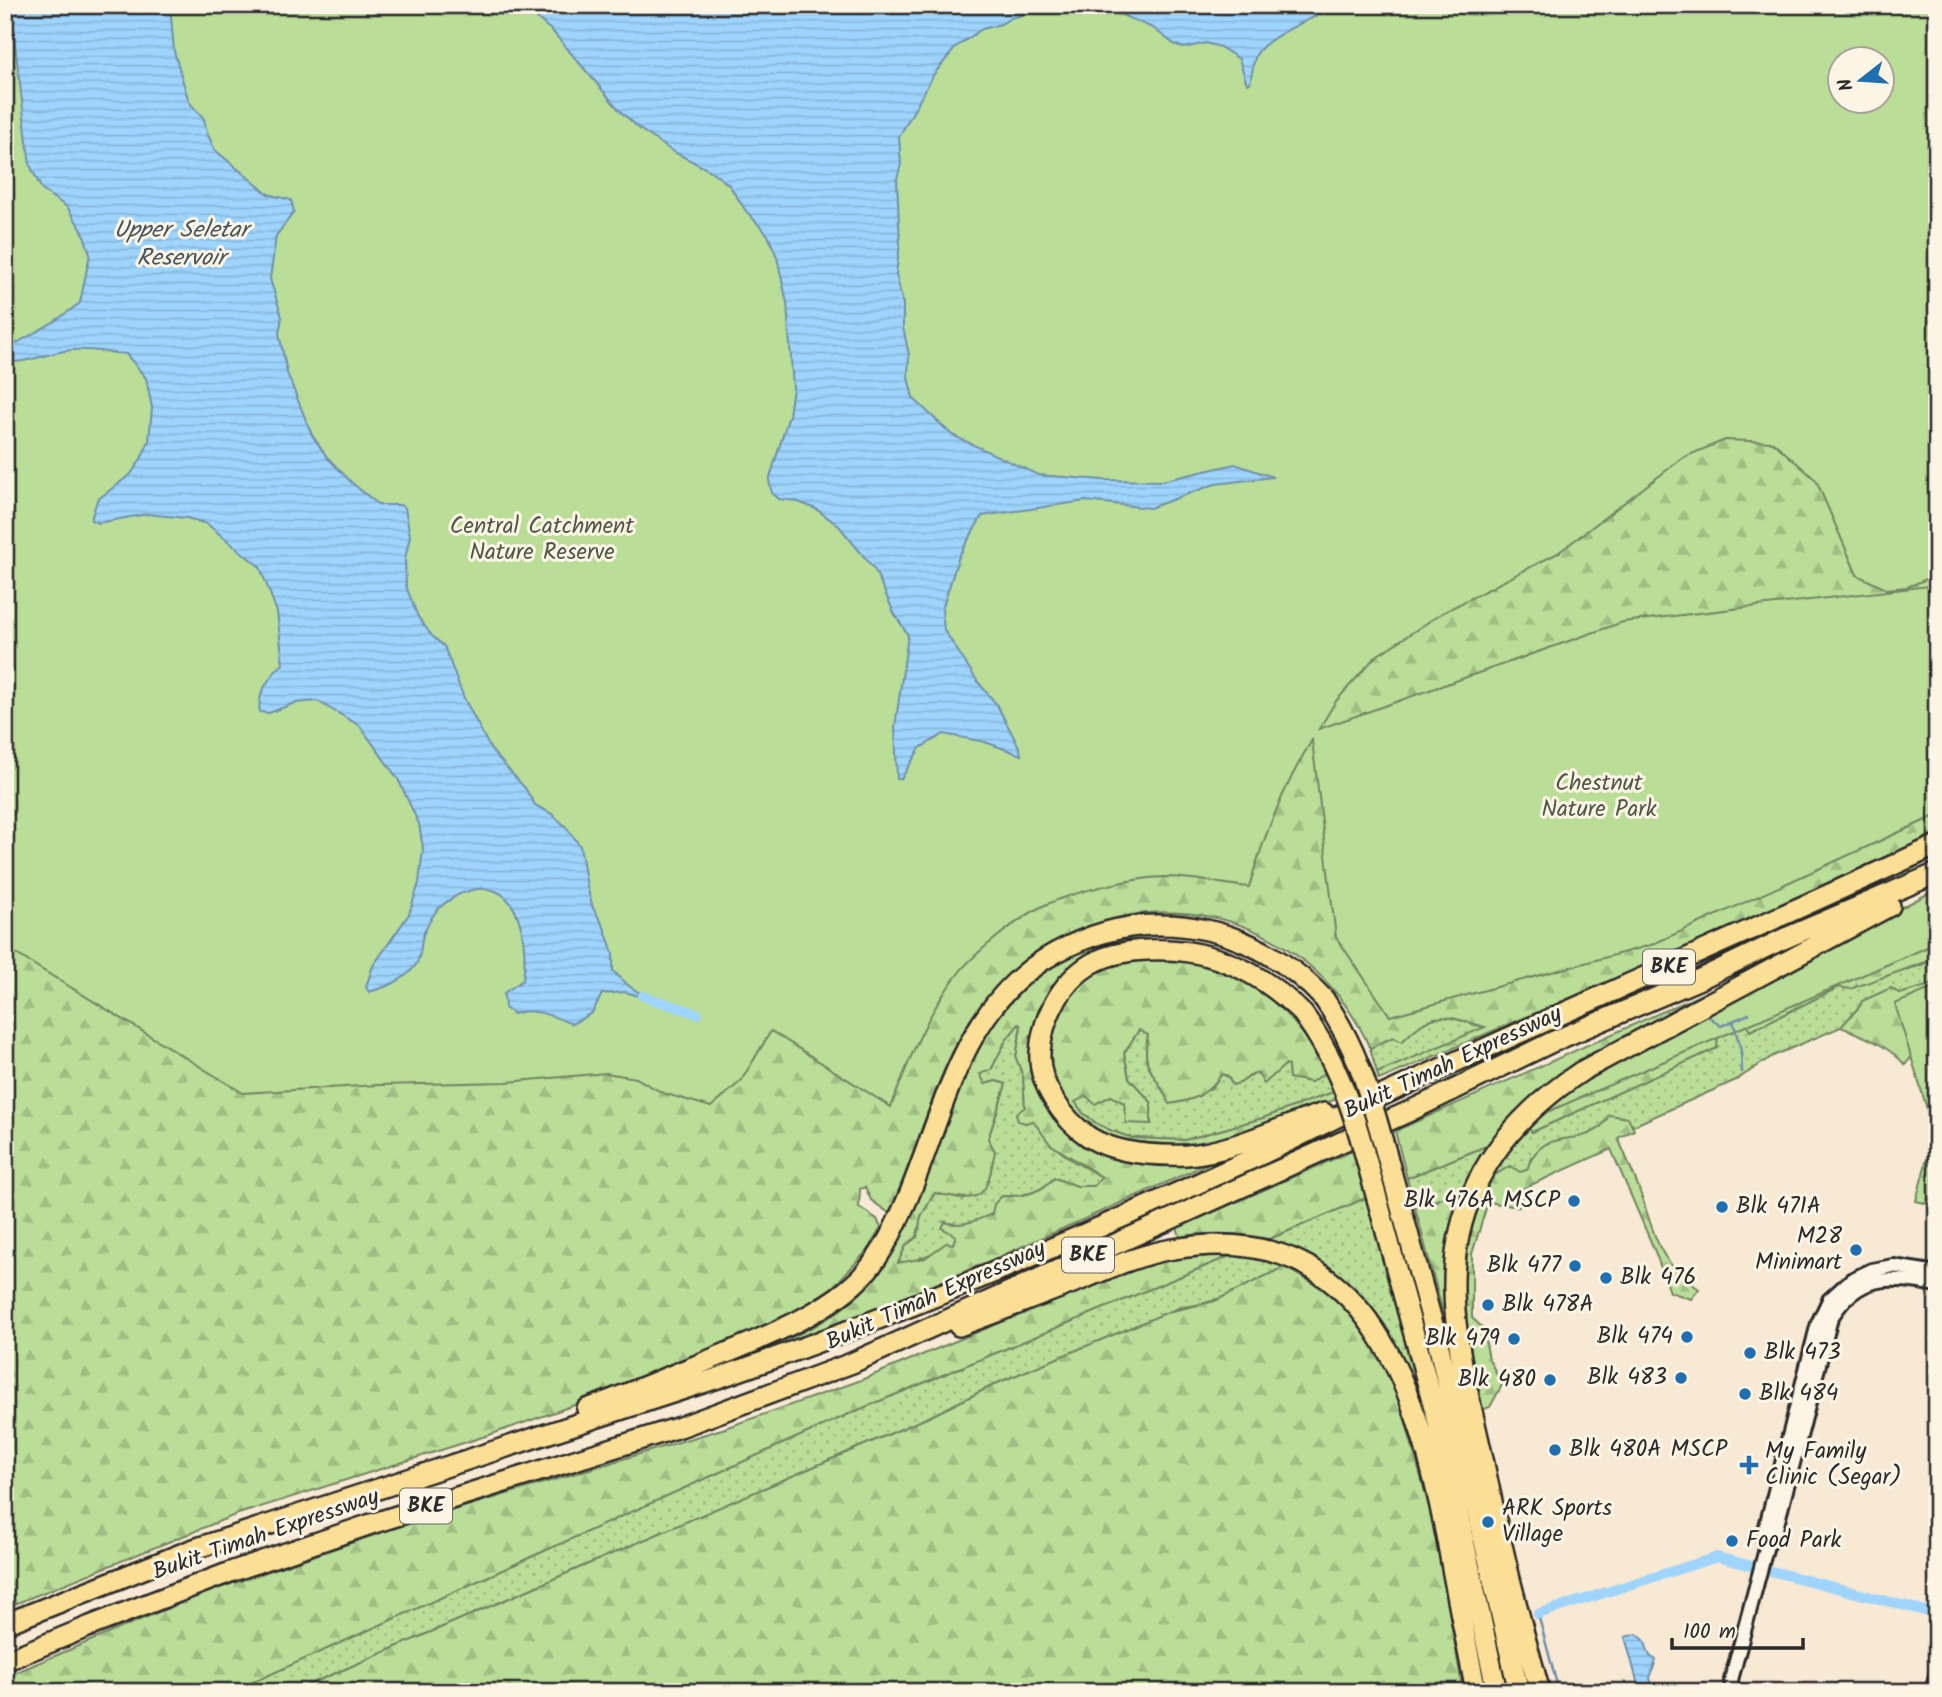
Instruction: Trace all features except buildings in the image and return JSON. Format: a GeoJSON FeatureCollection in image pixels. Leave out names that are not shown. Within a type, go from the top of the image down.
{"type":"FeatureCollection","features":[{"type":"Feature","properties":{"kind":"highway","name":"Bukit Timah Expressway"},"geometry":{"type":"LineString","coordinates":[[5,1624],[191,1550],[520,1441],[593,1420],[802,1349],[934,1298],[1250,1160],[1375,1098],[1937,845]]}},
{"type":"Feature","properties":{"kind":"highway","name":"Bukit Timah Expressway"},"geometry":{"type":"LineString","coordinates":[[5,1661],[233,1571],[371,1524],[680,1427],[852,1363],[1398,1117],[1552,1042],[1937,873]]}},
{"type":"Feature","properties":{"kind":"highway"},"geometry":{"type":"LineString","coordinates":[[1538,1692],[1483,1462],[1458,1331],[1454,1290],[1456,1257],[1461,1228],[1471,1197],[1498,1147],[1524,1116],[1582,1071],[1893,904],[1937,873]]}},
{"type":"Feature","properties":{"kind":"highway"},"geometry":{"type":"LineString","coordinates":[[520,1441],[542,1426],[754,1342],[830,1303],[865,1273],[893,1232],[958,1066],[981,1021],[1004,992],[1030,969],[1086,938],[1118,929],[1143,925],[1176,925],[1224,934],[1261,949],[1291,968],[1324,999],[1351,1042],[1369,1090],[1437,1339],[1495,1634],[1497,1692]]}},
{"type":"Feature","properties":{"kind":"highway"},"geometry":{"type":"LineString","coordinates":[[1375,1098],[1315,1116],[1235,1144],[1189,1155],[1156,1154],[1121,1149],[1090,1137],[1061,1112],[1045,1080],[1040,1054],[1052,1008],[1068,983],[1093,963],[1121,953],[1153,949],[1181,950],[1222,961],[1258,977],[1303,1014],[1321,1037],[1338,1070],[1354,1113],[1495,1634],[1520,1692]]}},
{"type":"Feature","properties":{"kind":"highway"},"geometry":{"type":"LineString","coordinates":[[852,1363],[1121,1264],[1171,1249],[1221,1244],[1243,1246],[1277,1253],[1321,1273],[1362,1312],[1381,1339],[1402,1378],[1416,1413],[1430,1460],[1476,1692]]}},
{"type":"Feature","properties":{"kind":"street"},"geometry":{"type":"LineString","coordinates":[[1767,1545],[1763,1538],[1818,1323],[1829,1300],[1851,1280],[1872,1270],[1893,1266],[1937,1273]]}},
{"type":"Feature","properties":{"kind":"street"},"geometry":{"type":"LineString","coordinates":[[1722,1692],[1723,1686],[1732,1686],[1762,1560],[1767,1545],[1773,1540],[1828,1326],[1837,1308],[1854,1291],[1877,1280],[1891,1278],[1937,1285]]}},
{"type":"Feature","properties":{"kind":"green space","name":"Central Catchment Nature Reserve"},"geometry":{"type":"Polygon","coordinates":[[[5,5],[1937,5],[1937,575],[1907,587],[1886,589],[1857,575],[1816,480],[1773,442],[1725,440],[1684,457],[1558,553],[1442,613],[1375,657],[1336,701],[1319,729],[1623,622],[1937,585],[1937,815],[1651,945],[1390,1016],[1336,937],[1312,740],[1276,811],[1249,887],[1185,878],[1151,878],[1088,890],[1035,910],[986,946],[947,989],[919,1038],[891,1107],[771,1031],[741,1081],[711,1107],[663,1093],[636,1078],[606,1073],[507,1082],[378,1085],[243,1093],[5,947],[5,5]]]}},
{"type":"Feature","properties":{"kind":"green space","name":"Central Catchment Nature Reserve"},"geometry":{"type":"Polygon","coordinates":[[[1937,5],[1937,834],[1665,957],[1379,1080],[1377,1073],[1485,1027],[1440,1017],[1423,1023],[1402,1042],[1393,1037],[1370,1048],[1337,994],[1295,954],[1245,927],[1192,914],[1136,914],[1082,929],[1030,957],[985,1000],[969,1023],[942,1075],[889,1213],[871,1200],[865,1187],[860,1189],[859,1207],[877,1219],[881,1228],[866,1252],[834,1286],[796,1311],[583,1402],[492,1434],[235,1515],[5,1608],[5,362],[1038,475],[1826,63],[1826,116],[1896,116],[1896,46],[1859,46],[1937,5]]]}},
{"type":"Feature","properties":{"kind":"green space"},"geometry":{"type":"Polygon","coordinates":[[[1937,889],[1937,958],[1850,989],[1839,987],[1750,1031],[1744,1020],[1718,1031],[1717,1048],[1532,1132],[1526,1126],[1539,1110],[1635,1049],[1937,889]]]}},
{"type":"Feature","properties":{"kind":"green space"},"geometry":{"type":"Polygon","coordinates":[[[1937,889],[1937,943],[1531,1119],[1558,1095],[1635,1049],[1937,889]]]}},
{"type":"Feature","properties":{"kind":"green space"},"geometry":{"type":"Polygon","coordinates":[[[1128,938],[1129,941],[1090,954],[1061,976],[1041,1006],[1032,1046],[1095,1149],[1241,1149],[909,1295],[707,1374],[706,1371],[772,1346],[816,1325],[836,1313],[872,1281],[904,1231],[967,1072],[986,1035],[1009,1003],[1039,976],[1078,954],[1128,938]],[[1019,1024],[1006,1040],[991,1070],[980,1074],[985,1084],[996,1081],[1006,1084],[988,1139],[995,1151],[985,1188],[980,1194],[964,1198],[935,1193],[921,1216],[917,1237],[906,1245],[898,1263],[925,1258],[946,1243],[953,1244],[956,1236],[942,1228],[945,1222],[963,1224],[992,1214],[994,1204],[1002,1196],[1030,1193],[1054,1178],[1077,1186],[1094,1186],[1102,1177],[1050,1144],[1033,1121],[1018,1121],[1016,1114],[1025,1107],[1023,1076],[1016,1058],[1021,1026],[1019,1024]]]}},
{"type":"Feature","properties":{"kind":"green space"},"geometry":{"type":"Polygon","coordinates":[[[1153,958],[1183,960],[1210,966],[1257,989],[1295,1024],[1328,1071],[1311,1082],[1289,1078],[1286,1064],[1264,1084],[1258,1073],[1254,1073],[1232,1085],[1228,1076],[1222,1074],[1199,1096],[1169,1104],[1148,1065],[1148,1035],[1139,1030],[1124,1053],[1129,1078],[1151,1102],[1151,1124],[1126,1123],[1124,1103],[1111,1096],[1095,1104],[1086,1096],[1075,1102],[1083,1113],[1097,1124],[1132,1138],[1185,1140],[1263,1118],[1336,1091],[1339,1098],[1243,1133],[1194,1144],[1169,1146],[1127,1142],[1102,1134],[1080,1121],[1065,1103],[1050,1068],[1048,1044],[1051,1028],[1069,995],[1089,974],[1116,963],[1153,958]]]}},
{"type":"Feature","properties":{"kind":"green space"},"geometry":{"type":"Polygon","coordinates":[[[1937,958],[1937,983],[1860,1006],[1841,1027],[1773,1056],[1736,1080],[1633,1126],[1628,1118],[1531,1157],[1528,1169],[1520,1173],[1510,1166],[1490,1175],[1526,1126],[1532,1132],[1716,1048],[1718,1031],[1744,1020],[1750,1031],[1839,987],[1919,966],[1937,958]]]}},
{"type":"Feature","properties":{"kind":"green space"},"geometry":{"type":"Polygon","coordinates":[[[1937,983],[1937,993],[1917,1050],[1905,1065],[1884,1047],[1841,1027],[1862,1001],[1891,988],[1900,994],[1937,983]]]}},
{"type":"Feature","properties":{"kind":"green space"},"geometry":{"type":"Polygon","coordinates":[[[1937,986],[1937,1206],[1916,1201],[1934,1132],[1895,1004],[1937,986]]]}},
{"type":"Feature","properties":{"kind":"green space"},"geometry":{"type":"Polygon","coordinates":[[[1711,990],[1714,996],[1496,1142],[1407,1178],[1395,1131],[1711,990]]]}},
{"type":"Feature","properties":{"kind":"green space"},"geometry":{"type":"Polygon","coordinates":[[[1443,1015],[1486,1028],[1377,1073],[1370,1048],[1393,1037],[1402,1041],[1419,1024],[1443,1015]]]}},
{"type":"Feature","properties":{"kind":"green space"},"geometry":{"type":"Polygon","coordinates":[[[1018,1023],[1021,1026],[1016,1058],[1023,1076],[1025,1107],[1051,1144],[1073,1161],[1102,1177],[1094,1186],[1077,1186],[1054,1178],[1030,1193],[1002,1196],[995,1204],[993,1214],[963,1224],[945,1222],[956,1236],[953,1244],[919,1259],[897,1264],[906,1245],[917,1237],[921,1216],[935,1192],[964,1199],[1006,1084],[996,1081],[985,1084],[979,1074],[991,1070],[1018,1023]]]}},
{"type":"Feature","properties":{"kind":"green space"},"geometry":{"type":"Polygon","coordinates":[[[1139,1030],[1148,1035],[1147,1063],[1163,1087],[1210,1090],[1222,1074],[1240,1083],[1254,1073],[1286,1064],[1289,1078],[1311,1082],[1328,1071],[1336,1091],[1263,1118],[1185,1140],[1132,1138],[1097,1124],[1074,1102],[1086,1095],[1111,1096],[1124,1103],[1151,1102],[1129,1078],[1124,1053],[1139,1030]]]}},
{"type":"Feature","properties":{"kind":"green space"},"geometry":{"type":"Polygon","coordinates":[[[1609,1115],[1628,1118],[1634,1130],[1618,1138],[1665,1257],[1684,1278],[1699,1289],[1691,1299],[1670,1292],[1611,1149],[1524,1188],[1519,1207],[1488,1202],[1472,1254],[1472,1318],[1483,1328],[1489,1359],[1502,1385],[1490,1407],[1481,1410],[1467,1343],[1462,1298],[1464,1252],[1478,1202],[1490,1175],[1510,1166],[1520,1172],[1527,1170],[1534,1155],[1543,1146],[1554,1141],[1590,1134],[1600,1127],[1609,1115]]]}},
{"type":"Feature","properties":{"kind":"green space"},"geometry":{"type":"Polygon","coordinates":[[[1496,1142],[1470,1188],[1415,1208],[1407,1178],[1496,1142]]]}},
{"type":"Feature","properties":{"kind":"green space"},"geometry":{"type":"Polygon","coordinates":[[[1354,1150],[1368,1197],[1267,1240],[1218,1235],[1181,1239],[1177,1228],[1354,1150]]]}},
{"type":"Feature","properties":{"kind":"green space"},"geometry":{"type":"Polygon","coordinates":[[[1470,1188],[1455,1357],[1415,1208],[1470,1188]]]}},
{"type":"Feature","properties":{"kind":"green space"},"geometry":{"type":"Polygon","coordinates":[[[1368,1197],[1430,1420],[1427,1421],[1402,1359],[1371,1308],[1352,1287],[1329,1268],[1301,1252],[1267,1240],[1368,1197]]]}},
{"type":"Feature","properties":{"kind":"green space"},"geometry":{"type":"Polygon","coordinates":[[[1232,1255],[1284,1267],[1221,1298],[1181,1307],[1000,1382],[929,1417],[292,1692],[231,1692],[851,1413],[1232,1255]]]}},
{"type":"Feature","properties":{"kind":"green space"},"geometry":{"type":"Polygon","coordinates":[[[1232,1255],[851,1413],[231,1692],[5,1692],[5,1677],[199,1595],[398,1527],[722,1429],[856,1382],[1152,1262],[1232,1255]]]}},
{"type":"Feature","properties":{"kind":"green space"},"geometry":{"type":"Polygon","coordinates":[[[1284,1267],[1322,1288],[1344,1308],[1380,1354],[1397,1391],[1435,1528],[1463,1692],[292,1692],[929,1417],[1000,1382],[1168,1312],[1215,1301],[1284,1267]]]}},
{"type":"Feature","properties":{"kind":"water","name":"Upper Seletar Reservoir"},"geometry":{"type":"Polygon","coordinates":[[[10,5],[170,5],[174,51],[189,102],[204,119],[215,150],[268,194],[291,200],[294,212],[276,236],[270,279],[282,317],[279,333],[287,373],[312,435],[327,457],[352,483],[379,505],[400,505],[405,508],[410,536],[405,559],[406,586],[418,617],[432,636],[444,646],[464,698],[491,750],[525,788],[535,805],[552,814],[580,846],[593,908],[604,927],[613,953],[613,971],[643,995],[642,997],[625,992],[602,994],[592,1013],[572,1024],[535,1012],[514,1014],[505,1008],[504,993],[523,980],[522,933],[511,904],[502,894],[489,889],[467,891],[443,905],[434,914],[424,932],[420,955],[411,971],[388,986],[369,992],[366,987],[373,966],[409,914],[419,883],[423,848],[419,824],[398,779],[360,726],[317,701],[295,703],[269,713],[260,712],[260,699],[266,685],[283,664],[277,612],[260,567],[207,524],[187,518],[147,514],[98,523],[91,520],[97,500],[131,474],[149,441],[152,408],[146,378],[126,354],[71,350],[5,362],[5,350],[80,303],[90,254],[83,232],[67,207],[42,190],[30,165],[10,5]]]}},
{"type":"Feature","properties":{"kind":"water"},"geometry":{"type":"Polygon","coordinates":[[[522,5],[1343,5],[1271,40],[1256,55],[1250,83],[1247,84],[1239,59],[1220,47],[1206,43],[1184,48],[1153,28],[1115,12],[1044,9],[1011,18],[982,29],[956,47],[934,74],[899,137],[901,164],[897,179],[900,244],[896,274],[903,304],[903,327],[909,355],[908,377],[913,398],[952,435],[1038,475],[1162,481],[1235,464],[1273,477],[1215,484],[1150,508],[1085,501],[982,516],[959,556],[942,609],[944,630],[978,682],[997,705],[1021,755],[985,742],[944,734],[920,748],[901,779],[897,779],[895,727],[908,635],[894,613],[875,570],[839,526],[816,509],[796,501],[779,499],[772,493],[769,481],[789,415],[793,388],[787,303],[777,257],[768,235],[746,211],[729,185],[711,171],[672,151],[641,130],[621,112],[553,32],[522,5]]]}},
{"type":"Feature","properties":{"kind":"water"},"geometry":{"type":"Polygon","coordinates":[[[1637,1634],[1644,1640],[1650,1656],[1656,1660],[1650,1678],[1654,1692],[1640,1692],[1625,1637],[1637,1634]]]}},
{"type":"Feature","properties":{"kind":"waterway"},"geometry":{"type":"LineString","coordinates":[[643,996],[698,1014]]}},
{"type":"Feature","properties":{"kind":"waterway"},"geometry":{"type":"LineString","coordinates":[[1707,1015],[1721,1026],[1749,1014]]}},
{"type":"Feature","properties":{"kind":"waterway"},"geometry":{"type":"LineString","coordinates":[[1733,1021],[1741,1051],[1742,1072]]}},
{"type":"Feature","properties":{"kind":"waterway"},"geometry":{"type":"LineString","coordinates":[[1538,1614],[1717,1557],[1937,1614]]}},
{"type":"Feature","properties":{"kind":"waterway"},"geometry":{"type":"LineString","coordinates":[[1538,1614],[1559,1692]]}},
{"type":"Feature","properties":{"kind":"railway"},"geometry":{"type":"LineString","coordinates":[[1925,1692],[1937,1647]]}},
{"type":"Feature","properties":{"kind":"place","name":"Blk 476A MSCP"},"geometry":{"type":"Point","coordinates":[1574,1201]}},
{"type":"Feature","properties":{"kind":"place","name":"Blk 471A"},"geometry":{"type":"Point","coordinates":[1722,1207]}},
{"type":"Feature","properties":{"kind":"place","name":"M28 Minimart"},"geometry":{"type":"Point","coordinates":[1856,1250]}},
{"type":"Feature","properties":{"kind":"place","name":"Blk 477"},"geometry":{"type":"Point","coordinates":[1575,1266]}},
{"type":"Feature","properties":{"kind":"place","name":"Blk 476"},"geometry":{"type":"Point","coordinates":[1606,1278]}},
{"type":"Feature","properties":{"kind":"place","name":"Blk 478A"},"geometry":{"type":"Point","coordinates":[1488,1305]}},
{"type":"Feature","properties":{"kind":"place","name":"Blk 474"},"geometry":{"type":"Point","coordinates":[1687,1337]}},
{"type":"Feature","properties":{"kind":"place","name":"Blk 479"},"geometry":{"type":"Point","coordinates":[1514,1339]}},
{"type":"Feature","properties":{"kind":"place","name":"Blk 473"},"geometry":{"type":"Point","coordinates":[1750,1353]}},
{"type":"Feature","properties":{"kind":"place","name":"Blk 483"},"geometry":{"type":"Point","coordinates":[1681,1378]}},
{"type":"Feature","properties":{"kind":"place","name":"Blk 480"},"geometry":{"type":"Point","coordinates":[1550,1380]}},
{"type":"Feature","properties":{"kind":"place","name":"Blk 484"},"geometry":{"type":"Point","coordinates":[1745,1394]}},
{"type":"Feature","properties":{"kind":"place","name":"Blk 480A MSCP"},"geometry":{"type":"Point","coordinates":[1555,1450]}},
{"type":"Feature","properties":{"kind":"place","name":"My Family Clinic (Segar)"},"geometry":{"type":"Point","coordinates":[1749,1465]}},
{"type":"Feature","properties":{"kind":"place","name":"ARK Sports Village"},"geometry":{"type":"Point","coordinates":[1488,1522]}},
{"type":"Feature","properties":{"kind":"place","name":"Food Park"},"geometry":{"type":"Point","coordinates":[1732,1541]}},
{"type":"Feature","properties":{"kind":"park label","name":"Chestnut Nature Park"},"geometry":{"type":"Point","coordinates":[1599,797]}}]}
